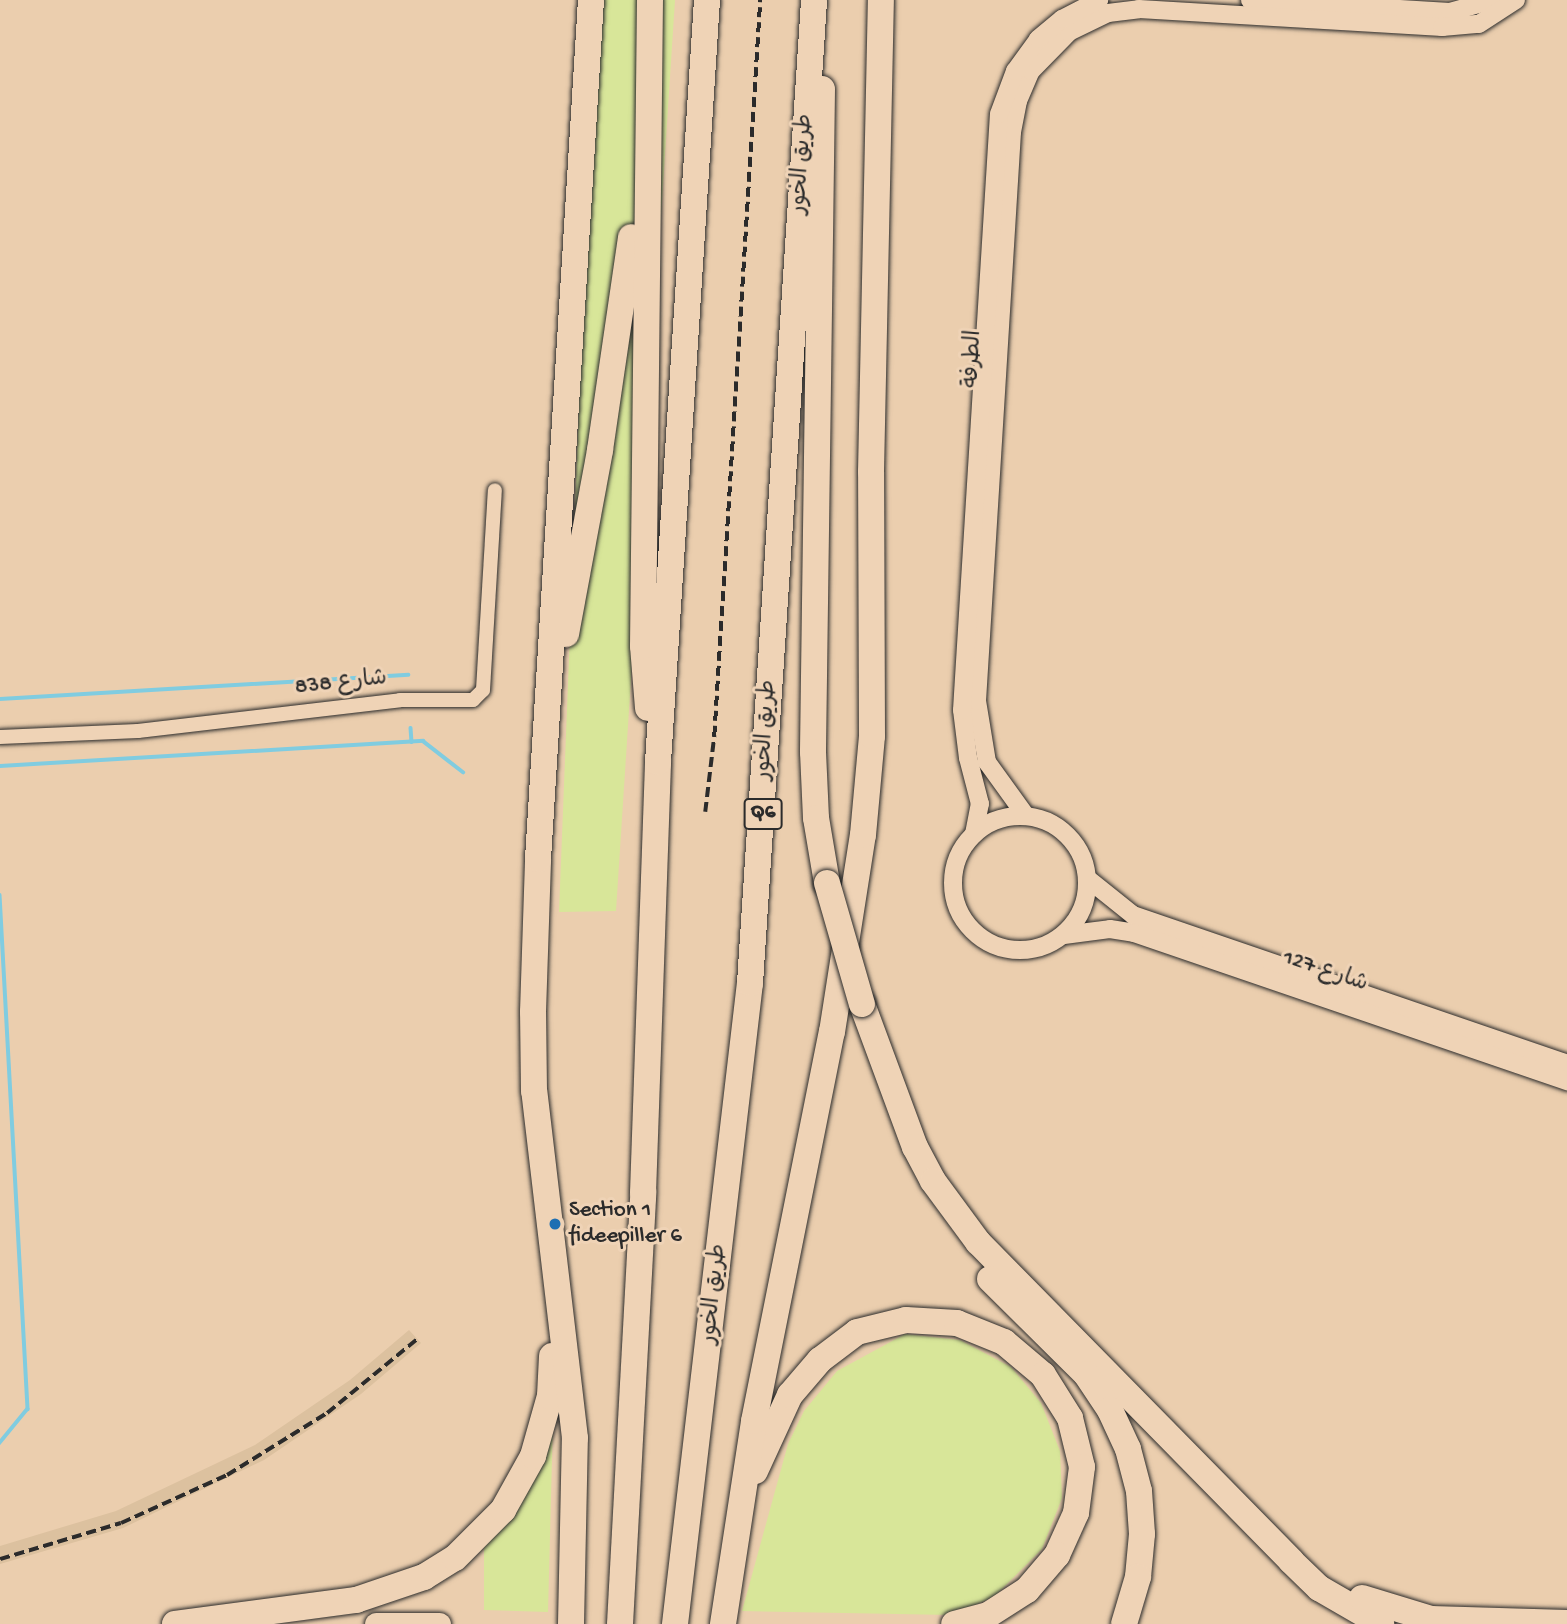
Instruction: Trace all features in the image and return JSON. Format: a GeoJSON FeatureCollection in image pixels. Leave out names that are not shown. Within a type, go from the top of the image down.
{"type":"FeatureCollection","features":[{"type":"Feature","properties":{"kind":"highway"},"geometry":{"type":"LineString","coordinates":[[571,1624],[575,1438],[553,1277],[534,1091],[538,859],[591,0]]}},
{"type":"Feature","properties":{"kind":"highway"},"geometry":{"type":"LineString","coordinates":[[650,0],[645,124],[643,646],[658,762]]}},
{"type":"Feature","properties":{"kind":"highway"},"geometry":{"type":"LineString","coordinates":[[620,1624],[643,1194],[658,762],[707,0]]}},
{"type":"Feature","properties":{"kind":"highway","name":"طريق الخور"},"geometry":{"type":"LineString","coordinates":[[676,1624],[750,982],[814,0]]}},
{"type":"Feature","properties":{"kind":"highway"},"geometry":{"type":"LineString","coordinates":[[723,1624],[740,1505],[850,934],[863,835],[872,736],[870,472],[881,0]]}},
{"type":"Feature","properties":{"kind":"highway"},"geometry":{"type":"LineString","coordinates":[[811,45],[821,80],[825,136],[813,752],[816,818],[827,883],[876,1047],[915,1147],[954,1212],[1320,1588],[1381,1624]]}},
{"type":"Feature","properties":{"kind":"highway"},"geometry":{"type":"LineString","coordinates":[[546,742],[600,450],[645,124]]}},
{"type":"Feature","properties":{"kind":"highway"},"geometry":{"type":"LineString","coordinates":[[876,1047],[888,1116],[919,1188],[964,1252],[1086,1374],[1110,1410],[1128,1449],[1139,1491],[1142,1534],[1138,1577],[1126,1621]]}},
{"type":"Feature","properties":{"kind":"highway"},"geometry":{"type":"LineString","coordinates":[[175,1624],[356,1600],[391,1591],[445,1564],[482,1534],[520,1484],[543,1427],[552,1365],[553,1277]]}},
{"type":"Feature","properties":{"kind":"highway"},"geometry":{"type":"LineString","coordinates":[[740,1505],[790,1395],[820,1360],[857,1332],[906,1320],[944,1322],[1004,1342],[1043,1375],[1070,1418],[1082,1467],[1076,1513],[1057,1555],[1027,1590],[988,1615],[954,1624]]}},
{"type":"Feature","properties":{"kind":"highway"},"geometry":{"type":"LineString","coordinates":[[1237,1504],[1320,1574],[1381,1606],[1431,1619],[1567,1623]]}},
{"type":"Feature","properties":{"kind":"main road"},"geometry":{"type":"LineString","coordinates":[[376,1624],[439,1624]]}},
{"type":"Feature","properties":{"kind":"street","name":"الطرفة"},"geometry":{"type":"LineString","coordinates":[[974,834],[980,804],[968,758],[962,710],[999,114],[1015,71],[1038,39],[1062,19],[1098,0]]}},
{"type":"Feature","properties":{"kind":"street"},"geometry":{"type":"LineString","coordinates":[[1251,0],[1450,12],[1492,7],[1516,0]]}},
{"type":"Feature","properties":{"kind":"street","name":"الطرفة"},"geometry":{"type":"LineString","coordinates":[[1026,816],[994,775],[983,751],[977,720],[1011,145],[1018,101],[1046,52],[1087,21],[1139,9],[1442,27],[1492,7]]}},
{"type":"Feature","properties":{"kind":"street","name":"شارع 838"},"geometry":{"type":"LineString","coordinates":[[0,737],[138,731],[400,700],[473,700],[483,690],[495,490]]}},
{"type":"Feature","properties":{"kind":"street"},"geometry":{"type":"LineString","coordinates":[[1026,816],[1065,833],[1083,859],[1088,880],[1083,910],[1064,935],[1043,947],[1019,951],[984,940],[966,923],[955,901],[953,877],[960,853],[974,834],[1003,818],[1026,816]]}},
{"type":"Feature","properties":{"kind":"street","name":"شارع 127"},"geometry":{"type":"LineString","coordinates":[[1088,880],[1133,915],[1567,1064]]}},
{"type":"Feature","properties":{"kind":"street","name":"شارع 127"},"geometry":{"type":"LineString","coordinates":[[1064,935],[1110,929],[1134,933],[1567,1081]]}},
{"type":"Feature","properties":{"kind":"shaded area"},"geometry":{"type":"Polygon","coordinates":[[[409,1330],[421,1343],[361,1394],[264,1460],[123,1528],[0,1564],[0,1546],[116,1511],[255,1445],[350,1380],[409,1330]]]}},
{"type":"Feature","properties":{"kind":"green space"},"geometry":{"type":"Polygon","coordinates":[[[595,0],[675,0],[616,911],[559,912],[595,0]]]}},
{"type":"Feature","properties":{"kind":"green space"},"geometry":{"type":"Polygon","coordinates":[[[905,1334],[960,1340],[1011,1367],[1041,1403],[1060,1451],[1062,1498],[1042,1549],[994,1597],[951,1615],[742,1611],[788,1444],[804,1411],[837,1371],[905,1334]]]}},
{"type":"Feature","properties":{"kind":"green space"},"geometry":{"type":"Polygon","coordinates":[[[553,1420],[548,1612],[484,1610],[484,1544],[553,1420]]]}},
{"type":"Feature","properties":{"kind":"waterway"},"geometry":{"type":"LineString","coordinates":[[0,699],[408,675]]}},
{"type":"Feature","properties":{"kind":"waterway"},"geometry":{"type":"LineString","coordinates":[[411,728],[412,742]]}},
{"type":"Feature","properties":{"kind":"waterway"},"geometry":{"type":"LineString","coordinates":[[0,766],[423,741],[463,772]]}},
{"type":"Feature","properties":{"kind":"waterway"},"geometry":{"type":"LineString","coordinates":[[0,895],[28,1409],[0,1443]]}},
{"type":"Feature","properties":{"kind":"railway"},"geometry":{"type":"LineString","coordinates":[[705,812],[714,736],[760,0]]}},
{"type":"Feature","properties":{"kind":"railway"},"geometry":{"type":"LineString","coordinates":[[0,1559],[121,1523],[227,1475],[327,1413],[417,1339]]}},
{"type":"Feature","properties":{"kind":"place","name":"Section 1 fideepiller 6"},"geometry":{"type":"Point","coordinates":[555,1224]}}]}
